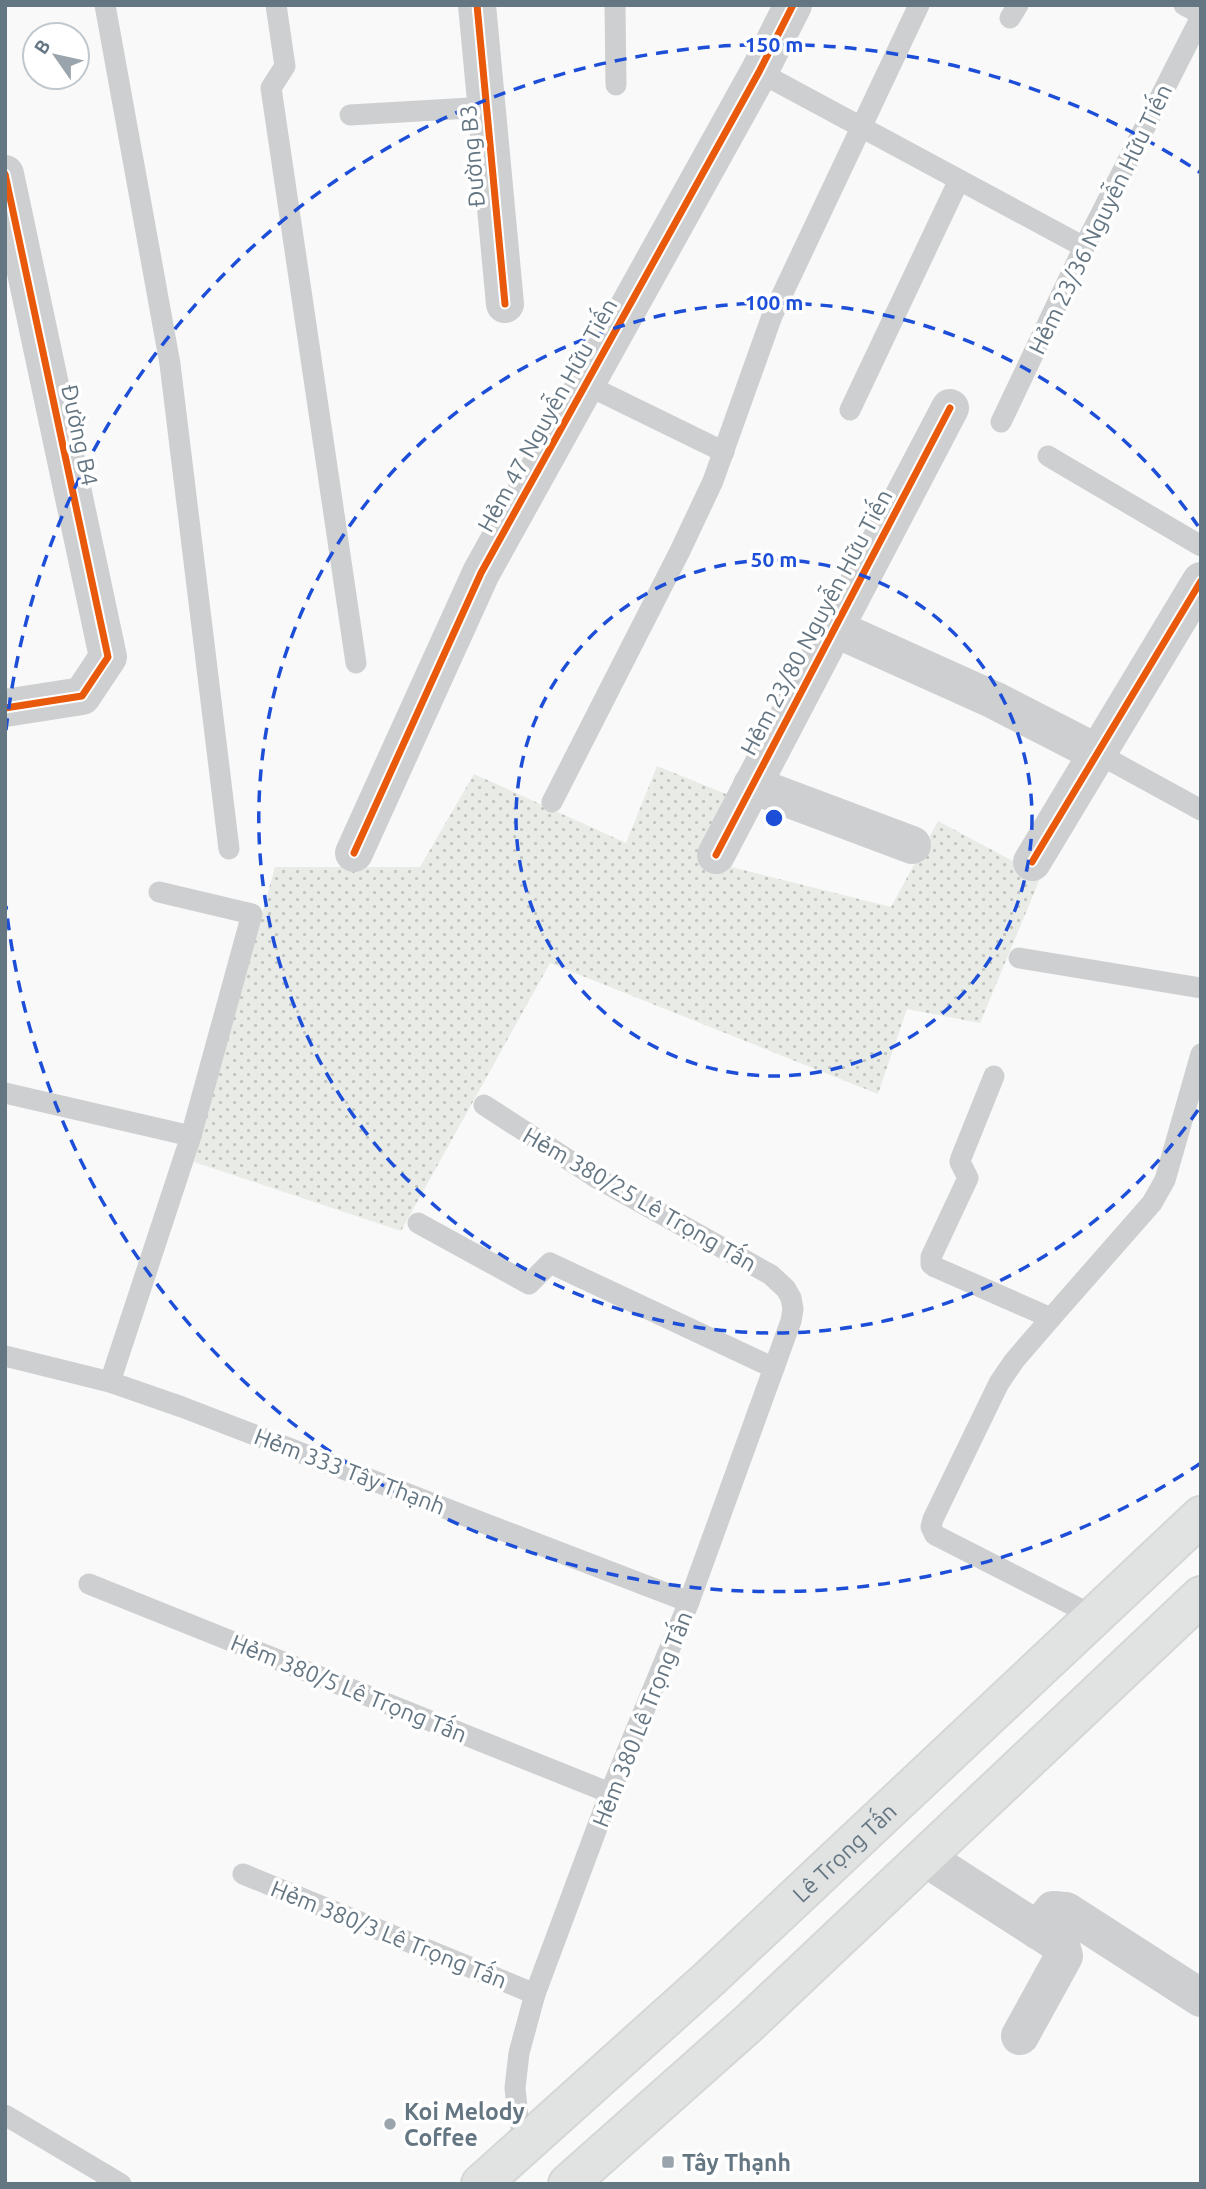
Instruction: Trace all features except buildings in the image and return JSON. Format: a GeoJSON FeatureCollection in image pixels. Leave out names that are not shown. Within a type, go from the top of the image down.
{"type":"FeatureCollection","features":[{"type":"Feature","properties":{"kind":"main road","name":"Lê Trọng Tấn"},"geometry":{"type":"LineString","coordinates":[[481,2184],[709,1979],[1201,1516]]}},
{"type":"Feature","properties":{"kind":"main road"},"geometry":{"type":"LineString","coordinates":[[568,2184],[748,2024],[1201,1596]]}},
{"type":"Feature","properties":{"kind":"street","name":"Đường B3"},"geometry":{"type":"LineString","coordinates":[[477,5],[505,304]]}},
{"type":"Feature","properties":{"kind":"street","name":"Hẻm 47 Nguyễn Hữu Tiến"},"geometry":{"type":"LineString","coordinates":[[354,853],[481,573],[759,72],[793,5]]}},
{"type":"Feature","properties":{"kind":"street","name":"Đường B4"},"geometry":{"type":"LineString","coordinates":[[5,174],[108,657],[82,696],[5,708]]}},
{"type":"Feature","properties":{"kind":"street","name":"Hẻm 23/80 Nguyễn Hữu Tiến"},"geometry":{"type":"LineString","coordinates":[[716,855],[950,408]]}},
{"type":"Feature","properties":{"kind":"street"},"geometry":{"type":"LineString","coordinates":[[1032,862],[1201,581]]}},
{"type":"Feature","properties":{"kind":"street","name":"Hẻm 23/80 Nguyễn Hữu Tiến"},"geometry":{"type":"LineString","coordinates":[[834,628],[994,700],[1097,753]]}},
{"type":"Feature","properties":{"kind":"street","name":"Hẻm 23/80 Nguyễn Hữu Tiến"},"geometry":{"type":"LineString","coordinates":[[752,785],[912,845]]}},
{"type":"Feature","properties":{"kind":"street"},"geometry":{"type":"LineString","coordinates":[[924,1857],[1061,1945],[1064,1956],[1020,2036]]}},
{"type":"Feature","properties":{"kind":"street"},"geometry":{"type":"LineString","coordinates":[[1037,1930],[1053,1910],[1066,1911],[1201,1998]]}},
{"type":"Feature","properties":{"kind":"lane"},"geometry":{"type":"LineString","coordinates":[[105,5],[170,364],[229,849]]}},
{"type":"Feature","properties":{"kind":"lane"},"geometry":{"type":"LineString","coordinates":[[276,5],[285,66],[271,88],[356,663]]}},
{"type":"Feature","properties":{"kind":"lane"},"geometry":{"type":"LineString","coordinates":[[615,5],[616,85]]}},
{"type":"Feature","properties":{"kind":"lane"},"geometry":{"type":"LineString","coordinates":[[552,802],[681,551],[713,481],[772,316],[919,5]]}},
{"type":"Feature","properties":{"kind":"lane"},"geometry":{"type":"LineString","coordinates":[[1185,5],[1198,26]]}},
{"type":"Feature","properties":{"kind":"lane","name":"Hẻm 23/36 Nguyễn Hữu Tiến"},"geometry":{"type":"LineString","coordinates":[[1002,422],[1084,247],[1198,26]]}},
{"type":"Feature","properties":{"kind":"lane"},"geometry":{"type":"LineString","coordinates":[[759,72],[1084,247]]}},
{"type":"Feature","properties":{"kind":"lane"},"geometry":{"type":"LineString","coordinates":[[350,115],[486,107]]}},
{"type":"Feature","properties":{"kind":"lane"},"geometry":{"type":"LineString","coordinates":[[850,410],[959,180]]}},
{"type":"Feature","properties":{"kind":"lane"},"geometry":{"type":"LineString","coordinates":[[585,384],[723,452]]}},
{"type":"Feature","properties":{"kind":"lane"},"geometry":{"type":"LineString","coordinates":[[1048,456],[1201,546]]}},
{"type":"Feature","properties":{"kind":"lane"},"geometry":{"type":"LineString","coordinates":[[1097,753],[1201,810]]}},
{"type":"Feature","properties":{"kind":"lane"},"geometry":{"type":"LineString","coordinates":[[110,1382],[191,1136],[252,914],[159,892]]}},
{"type":"Feature","properties":{"kind":"lane"},"geometry":{"type":"LineString","coordinates":[[1019,958],[1201,988]]}},
{"type":"Feature","properties":{"kind":"lane"},"geometry":{"type":"LineString","coordinates":[[1094,1616],[935,1535],[931,1527],[999,1382],[1152,1203],[1166,1180],[1201,1054]]}},
{"type":"Feature","properties":{"kind":"lane"},"geometry":{"type":"LineString","coordinates":[[994,1076],[961,1158],[960,1163],[968,1178],[931,1257],[931,1264],[1051,1318]]}},
{"type":"Feature","properties":{"kind":"lane"},"geometry":{"type":"LineString","coordinates":[[5,1093],[191,1136]]}},
{"type":"Feature","properties":{"kind":"lane","name":"Hẻm 380/25 Lê Trọng Tấn"},"geometry":{"type":"LineString","coordinates":[[484,1105],[595,1177],[771,1275],[786,1289],[791,1298]]}},
{"type":"Feature","properties":{"kind":"lane"},"geometry":{"type":"LineString","coordinates":[[418,1223],[529,1284],[550,1263],[774,1368]]}},
{"type":"Feature","properties":{"kind":"lane","name":"Hẻm 380 Lê Trọng Tấn"},"geometry":{"type":"LineString","coordinates":[[527,2143],[518,2116],[515,2088],[519,2053],[535,1994],[610,1793],[690,1602],[791,1321],[791,1298]]}},
{"type":"Feature","properties":{"kind":"lane","name":"Hẻm 333 Tây Thạnh"},"geometry":{"type":"LineString","coordinates":[[5,1356],[110,1382],[182,1407],[690,1602]]}},
{"type":"Feature","properties":{"kind":"lane","name":"Hẻm 380/5 Lê Trọng Tấn"},"geometry":{"type":"LineString","coordinates":[[89,1584],[610,1793]]}},
{"type":"Feature","properties":{"kind":"lane","name":"Hẻm 380/3 Lê Trọng Tấn"},"geometry":{"type":"LineString","coordinates":[[243,1874],[535,1994]]}},
{"type":"Feature","properties":{"kind":"lane"},"geometry":{"type":"LineString","coordinates":[[5,2115],[121,2184]]}},
{"type":"Feature","properties":{"kind":"shaded area"},"geometry":{"type":"Polygon","coordinates":[[[657,766],[736,798],[703,860],[891,907],[938,821],[1041,876],[980,1023],[907,1009],[878,1094],[550,963],[401,1231],[194,1162],[275,867],[420,867],[474,774],[626,843],[657,766]]]}},
{"type":"Feature","properties":{"kind":"cycle path"},"geometry":{"type":"LineString","coordinates":[[477,5],[505,304]]}},
{"type":"Feature","properties":{"kind":"cycle path"},"geometry":{"type":"LineString","coordinates":[[354,853],[481,573],[759,72],[793,5]]}},
{"type":"Feature","properties":{"kind":"cycle path"},"geometry":{"type":"LineString","coordinates":[[5,174],[108,657],[82,696],[5,708]]}},
{"type":"Feature","properties":{"kind":"cycle path"},"geometry":{"type":"LineString","coordinates":[[716,855],[950,408]]}},
{"type":"Feature","properties":{"kind":"cycle path"},"geometry":{"type":"LineString","coordinates":[[1032,862],[1201,581]]}},
{"type":"Feature","properties":{"kind":"place","name":"Koi Melody Coffee"},"geometry":{"type":"Point","coordinates":[390,2124]}},
{"type":"Feature","properties":{"kind":"place","name":"Tây Thạnh"},"geometry":{"type":"Point","coordinates":[668,2162]}}]}
